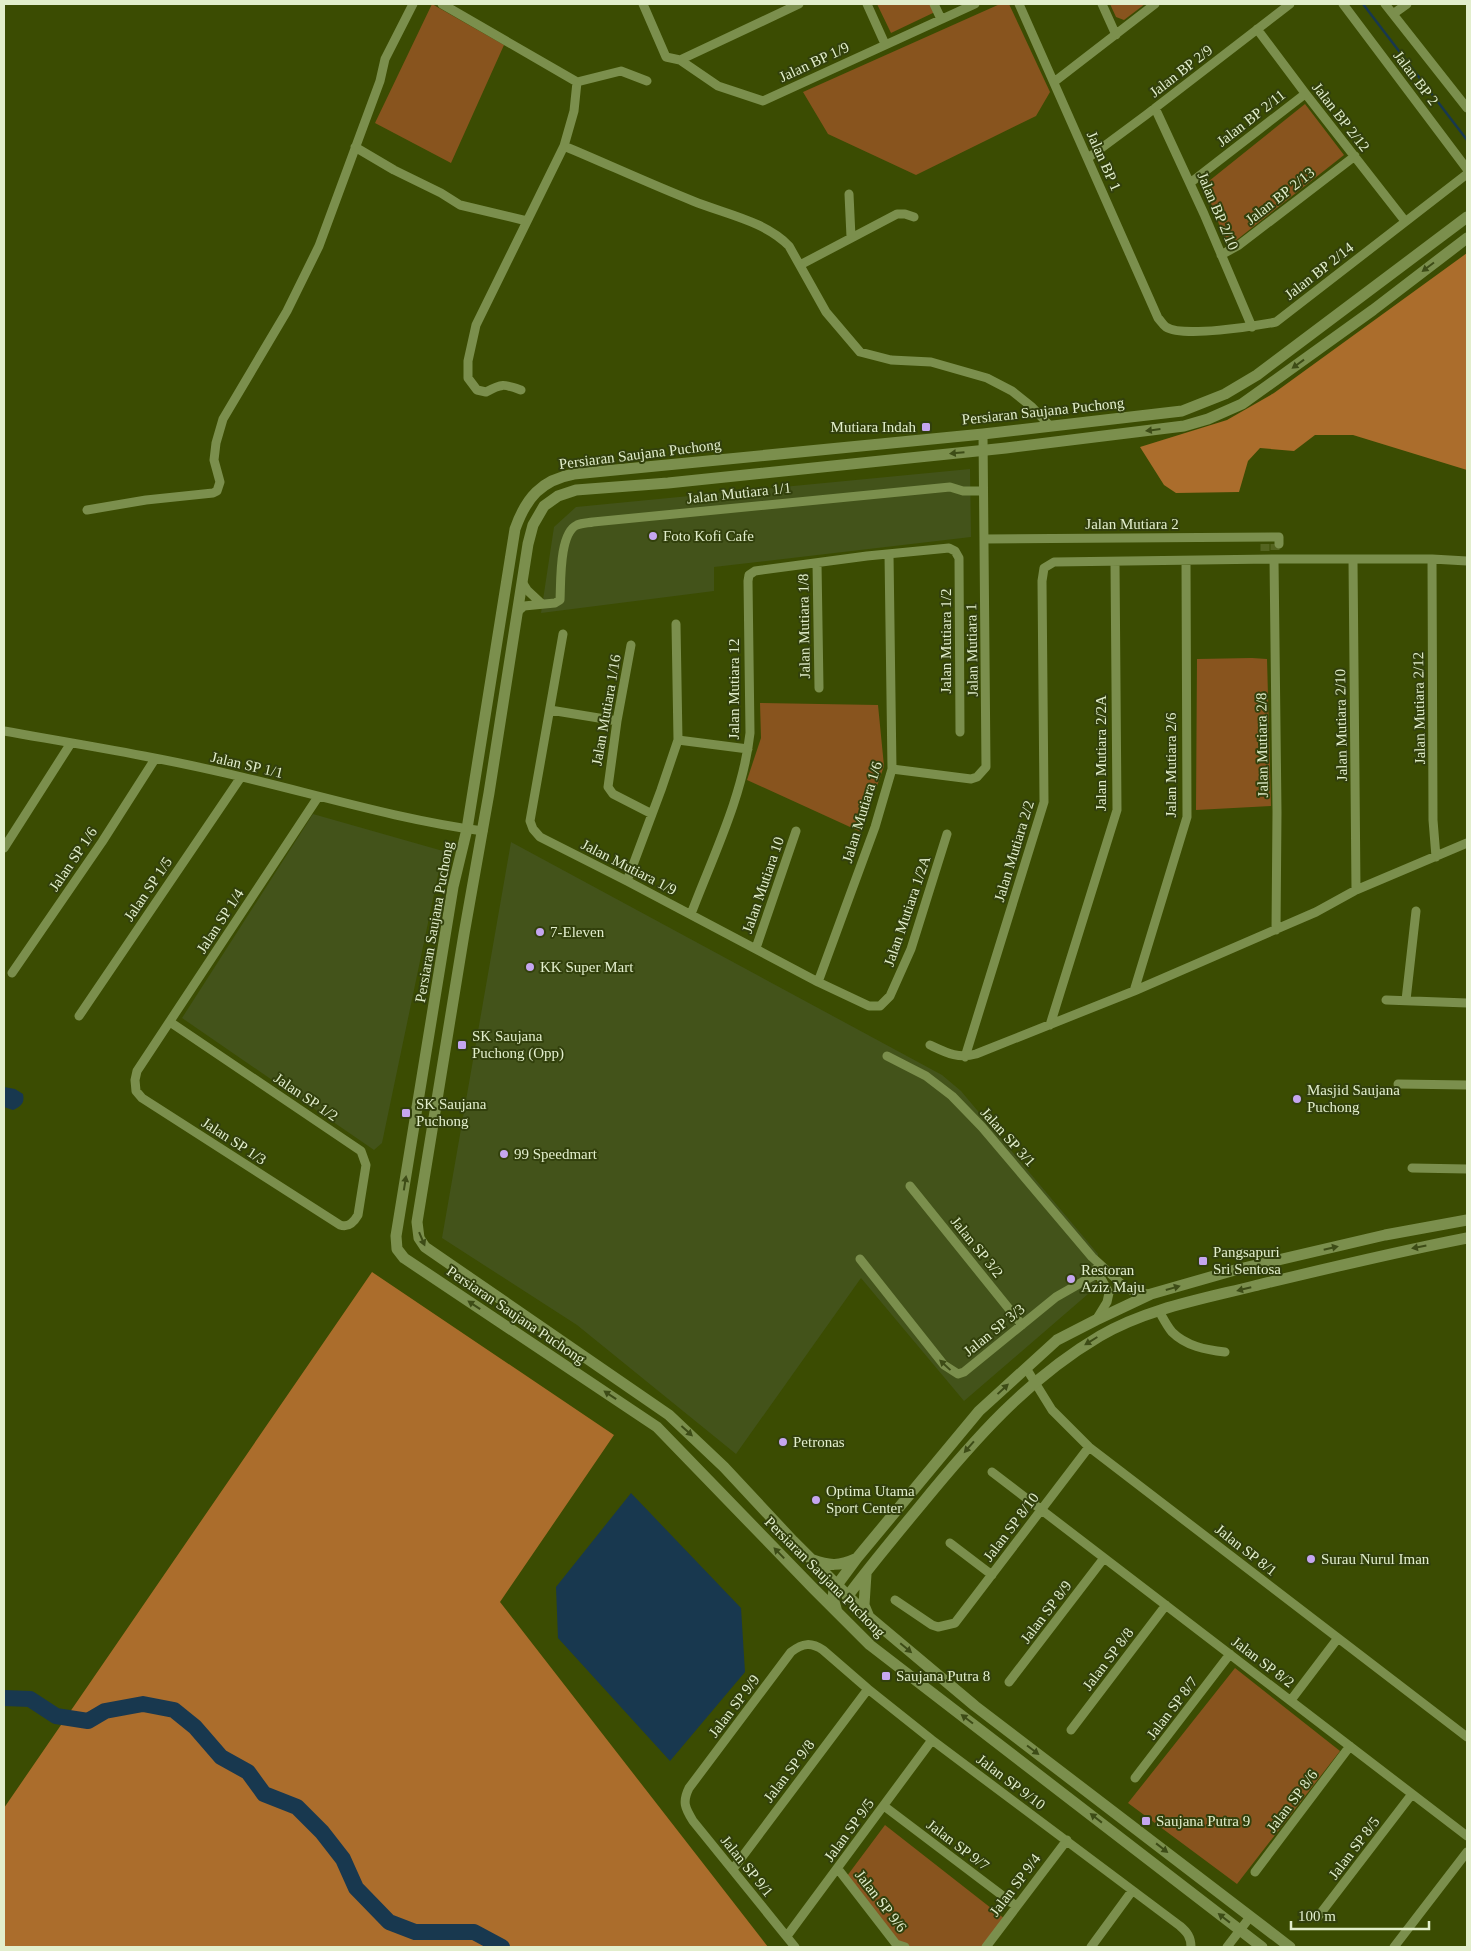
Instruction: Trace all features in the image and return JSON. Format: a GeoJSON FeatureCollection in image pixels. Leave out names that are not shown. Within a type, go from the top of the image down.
{"type":"FeatureCollection","features":[{"type":"Feature","properties":{"kind":"street"},"geometry":{"type":"LineString","coordinates":[[88,510],[217,491],[220,482],[214,460],[216,443],[223,419],[301,285],[319,246],[380,81],[385,60],[413,4]]}},
{"type":"Feature","properties":{"kind":"street"},"geometry":{"type":"LineString","coordinates":[[442,4],[577,82],[621,71],[647,81]]}},
{"type":"Feature","properties":{"kind":"street","name":"Jalan BP 1/9"},"geometry":{"type":"LineString","coordinates":[[643,4],[666,57],[680,60],[718,86],[762,101],[975,4]]}},
{"type":"Feature","properties":{"kind":"street"},"geometry":{"type":"LineString","coordinates":[[680,60],[799,4]]}},
{"type":"Feature","properties":{"kind":"street"},"geometry":{"type":"LineString","coordinates":[[867,4],[885,44]]}},
{"type":"Feature","properties":{"kind":"street"},"geometry":{"type":"LineString","coordinates":[[934,4],[941,19]]}},
{"type":"Feature","properties":{"kind":"street","name":"Jalan BP 1"},"geometry":{"type":"LineString","coordinates":[[1019,4],[1158,318],[1166,327]]}},
{"type":"Feature","properties":{"kind":"street"},"geometry":{"type":"LineString","coordinates":[[1102,4],[1116,35]]}},
{"type":"Feature","properties":{"kind":"street"},"geometry":{"type":"LineString","coordinates":[[1054,82],[1155,4]]}},
{"type":"Feature","properties":{"kind":"street","name":"Jalan BP 2/9"},"geometry":{"type":"LineString","coordinates":[[1088,158],[1290,4]]}},
{"type":"Feature","properties":{"kind":"street","name":"Jalan BP 2"},"geometry":{"type":"LineString","coordinates":[[1343,4],[1467,169]]}},
{"type":"Feature","properties":{"kind":"street"},"geometry":{"type":"LineString","coordinates":[[1385,4],[1467,108]]}},
{"type":"Feature","properties":{"kind":"street"},"geometry":{"type":"LineString","coordinates":[[1393,14],[1407,4]]}},
{"type":"Feature","properties":{"kind":"street","name":"Jalan BP 2/12"},"geometry":{"type":"LineString","coordinates":[[1257,29],[1305,94],[1405,221]]}},
{"type":"Feature","properties":{"kind":"street"},"geometry":{"type":"LineString","coordinates":[[521,390],[505,384],[498,385],[486,392],[477,390],[468,378],[468,361],[476,325],[564,146],[574,111],[577,82]]}},
{"type":"Feature","properties":{"kind":"street","name":"Jalan BP 2/11"},"geometry":{"type":"LineString","coordinates":[[1190,183],[1305,94]]}},
{"type":"Feature","properties":{"kind":"street","name":"Jalan BP 2/10"},"geometry":{"type":"LineString","coordinates":[[1155,108],[1222,255],[1252,327]]}},
{"type":"Feature","properties":{"kind":"street"},"geometry":{"type":"LineString","coordinates":[[564,146],[692,200],[767,229],[780,237],[789,246],[826,312],[860,352],[891,360],[931,362],[987,378],[1012,391],[1032,407],[1049,425]]}},
{"type":"Feature","properties":{"kind":"street"},"geometry":{"type":"LineString","coordinates":[[355,147],[394,170],[441,192],[460,205],[527,221]]}},
{"type":"Feature","properties":{"kind":"street","name":"Jalan BP 2/13"},"geometry":{"type":"LineString","coordinates":[[1222,255],[1239,246],[1354,156]]}},
{"type":"Feature","properties":{"kind":"street","name":"Jalan BP 2/14"},"geometry":{"type":"LineString","coordinates":[[1166,327],[1178,331],[1238,330],[1276,322],[1467,174]]}},
{"type":"Feature","properties":{"kind":"street"},"geometry":{"type":"LineString","coordinates":[[849,194],[850,238]]}},
{"type":"Feature","properties":{"kind":"street"},"geometry":{"type":"LineString","coordinates":[[800,264],[897,214],[914,217]]}},
{"type":"Feature","properties":{"kind":"street","name":"Persiaran Saujana Puchong"},"geometry":{"type":"LineString","coordinates":[[1262,1947],[870,1645],[657,1428],[404,1258],[397,1249],[396,1236],[453,887],[467,829],[515,529],[522,511],[534,494],[545,484],[559,477],[584,473],[983,434],[1182,411],[1225,394],[1257,374],[1467,217]]}},
{"type":"Feature","properties":{"kind":"street","name":"Persiaran Saujana Puchong"},"geometry":{"type":"LineString","coordinates":[[1290,1947],[975,1706],[847,1597],[702,1445],[669,1415],[425,1247],[419,1238],[417,1222],[522,582],[533,525],[544,506],[558,496],[576,490],[668,483],[983,450],[1184,426],[1208,419],[1242,404],[1373,310],[1467,238]]}},
{"type":"Feature","properties":{"kind":"street","name":"Jalan Mutiara 1"},"geometry":{"type":"LineString","coordinates":[[892,769],[971,779],[977,778],[986,767],[983,434]]}},
{"type":"Feature","properties":{"kind":"street","name":"Jalan Mutiara 1/1"},"geometry":{"type":"LineString","coordinates":[[542,604],[560,600],[564,546],[568,534],[576,525],[739,506],[950,486],[963,491],[983,492]]}},
{"type":"Feature","properties":{"kind":"street","name":"Jalan Mutiara 2"},"geometry":{"type":"LineString","coordinates":[[984,538],[1270,548]]}},
{"type":"Feature","properties":{"kind":"street","name":"Jalan Mutiara 1/2"},"geometry":{"type":"LineString","coordinates":[[888,554],[948,548],[955,552],[959,558],[960,732]]}},
{"type":"Feature","properties":{"kind":"street"},"geometry":{"type":"LineString","coordinates":[[1115,562],[1186,561],[1270,548],[1353,560],[1432,559],[1467,561]]}},
{"type":"Feature","properties":{"kind":"street","name":"Jalan Mutiara 2/8"},"geometry":{"type":"LineString","coordinates":[[1270,548],[1277,812],[1276,930]]}},
{"type":"Feature","properties":{"kind":"street"},"geometry":{"type":"LineString","coordinates":[[817,563],[888,554]]}},
{"type":"Feature","properties":{"kind":"street","name":"Jalan Mutiara 1/6"},"geometry":{"type":"LineString","coordinates":[[818,982],[875,827],[892,769],[888,554]]}},
{"type":"Feature","properties":{"kind":"street","name":"Jalan Mutiara 2/12"},"geometry":{"type":"LineString","coordinates":[[1432,559],[1432,820],[1436,856]]}},
{"type":"Feature","properties":{"kind":"street","name":"Jalan Mutiara 2/10"},"geometry":{"type":"LineString","coordinates":[[1353,560],[1356,890]]}},
{"type":"Feature","properties":{"kind":"street","name":"Jalan Mutiara 2/6"},"geometry":{"type":"LineString","coordinates":[[1134,991],[1187,817],[1186,561]]}},
{"type":"Feature","properties":{"kind":"street","name":"Jalan Mutiara 2/2"},"geometry":{"type":"LineString","coordinates":[[965,1056],[1044,802],[1042,581],[1044,568],[1054,562],[1115,562]]}},
{"type":"Feature","properties":{"kind":"street","name":"Jalan Mutiara 2/2A"},"geometry":{"type":"LineString","coordinates":[[1050,1025],[1117,810],[1115,562]]}},
{"type":"Feature","properties":{"kind":"street","name":"Jalan Mutiara 12"},"geometry":{"type":"LineString","coordinates":[[691,914],[740,785],[748,749],[750,733],[749,574],[755,570],[817,563]]}},
{"type":"Feature","properties":{"kind":"street","name":"Jalan Mutiara 1/8"},"geometry":{"type":"LineString","coordinates":[[817,563],[818,688]]}},
{"type":"Feature","properties":{"kind":"street"},"geometry":{"type":"LineString","coordinates":[[522,582],[527,590],[542,604]]}},
{"type":"Feature","properties":{"kind":"street"},"geometry":{"type":"LineString","coordinates":[[518,612],[524,606],[542,604]]}},
{"type":"Feature","properties":{"kind":"street"},"geometry":{"type":"LineString","coordinates":[[627,881],[678,740],[676,624]]}},
{"type":"Feature","properties":{"kind":"street","name":"Jalan Mutiara 1/9"},"geometry":{"type":"LineString","coordinates":[[563,634],[530,821],[533,829],[540,837],[691,914],[818,982],[870,1006],[880,1006],[890,996]]}},
{"type":"Feature","properties":{"kind":"street","name":"Jalan Mutiara 1/16"},"geometry":{"type":"LineString","coordinates":[[631,645],[617,721],[608,788],[613,794],[652,814]]}},
{"type":"Feature","properties":{"kind":"street"},"geometry":{"type":"LineString","coordinates":[[550,710],[617,721]]}},
{"type":"Feature","properties":{"kind":"street","name":"Jalan SP 1/1"},"geometry":{"type":"LineString","coordinates":[[4,732],[72,743],[241,777],[318,797],[482,831]]}},
{"type":"Feature","properties":{"kind":"street"},"geometry":{"type":"LineString","coordinates":[[678,740],[748,749]]}},
{"type":"Feature","properties":{"kind":"street"},"geometry":{"type":"LineString","coordinates":[[4,848],[72,743]]}},
{"type":"Feature","properties":{"kind":"street","name":"Jalan SP 1/6"},"geometry":{"type":"LineString","coordinates":[[12,973],[102,842],[154,759]]}},
{"type":"Feature","properties":{"kind":"street","name":"Jalan SP 1/5"},"geometry":{"type":"LineString","coordinates":[[79,1016],[241,777]]}},
{"type":"Feature","properties":{"kind":"street","name":"Jalan SP 1/4"},"geometry":{"type":"LineString","coordinates":[[143,1059],[170,1022],[318,797]]}},
{"type":"Feature","properties":{"kind":"street","name":"Jalan Mutiara 10"},"geometry":{"type":"LineString","coordinates":[[756,948],[796,831]]}},
{"type":"Feature","properties":{"kind":"street","name":"Jalan Mutiara 1/2A"},"geometry":{"type":"LineString","coordinates":[[890,996],[911,949],[947,834]]}},
{"type":"Feature","properties":{"kind":"street"},"geometry":{"type":"LineString","coordinates":[[930,1046],[952,1055],[965,1056],[1050,1025],[1276,930],[1316,912],[1356,890],[1467,843]]}},
{"type":"Feature","properties":{"kind":"street"},"geometry":{"type":"LineString","coordinates":[[1406,1000],[1416,911]]}},
{"type":"Feature","properties":{"kind":"street"},"geometry":{"type":"LineString","coordinates":[[1386,1000],[1467,1004]]}},
{"type":"Feature","properties":{"kind":"street","name":"Jalan SP 1/2"},"geometry":{"type":"LineString","coordinates":[[170,1022],[361,1151],[366,1165],[358,1215],[349,1226]]}},
{"type":"Feature","properties":{"kind":"street","name":"Jalan SP 3/1"},"geometry":{"type":"LineString","coordinates":[[886,1056],[926,1076],[952,1096],[988,1135],[1092,1257],[1126,1288],[1137,1293],[1150,1294]]}},
{"type":"Feature","properties":{"kind":"street","name":"Jalan SP 1/3"},"geometry":{"type":"LineString","coordinates":[[143,1059],[136,1071],[135,1080],[136,1090],[142,1098],[340,1225],[349,1226]]}},
{"type":"Feature","properties":{"kind":"street"},"geometry":{"type":"LineString","coordinates":[[1398,1084],[1467,1085]]}},
{"type":"Feature","properties":{"kind":"street"},"geometry":{"type":"LineString","coordinates":[[1412,1168],[1467,1169]]}},
{"type":"Feature","properties":{"kind":"street","name":"Jalan SP 3/2"},"geometry":{"type":"LineString","coordinates":[[910,1186],[1022,1326]]}},
{"type":"Feature","properties":{"kind":"street"},"geometry":{"type":"LineString","coordinates":[[837,1613],[833,1598],[834,1589],[857,1558],[979,1412],[1057,1340],[1150,1294],[1244,1268],[1385,1235],[1467,1220]]}},
{"type":"Feature","properties":{"kind":"street"},"geometry":{"type":"LineString","coordinates":[[813,1588],[833,1598],[847,1597],[951,1468],[991,1422],[1034,1382],[1066,1357],[1102,1335],[1159,1311],[1202,1299],[1390,1253],[1467,1238]]}},
{"type":"Feature","properties":{"kind":"street","name":"Jalan SP 3/1"},"geometry":{"type":"LineString","coordinates":[[1092,1257],[1098,1273],[1107,1285],[1109,1293],[1107,1302],[1096,1320]]}},
{"type":"Feature","properties":{"kind":"street","name":"Jalan SP 3/3"},"geometry":{"type":"LineString","coordinates":[[860,1259],[944,1365],[958,1374],[964,1372],[1056,1298],[1098,1273]]}},
{"type":"Feature","properties":{"kind":"street"},"geometry":{"type":"LineString","coordinates":[[1159,1311],[1172,1332],[1182,1339],[1207,1350],[1225,1352]]}},
{"type":"Feature","properties":{"kind":"street","name":"Jalan SP 8/1"},"geometry":{"type":"LineString","coordinates":[[1026,1368],[1052,1410],[1089,1447],[1467,1737]]}},
{"type":"Feature","properties":{"kind":"street"},"geometry":{"type":"LineString","coordinates":[[627,1407],[649,1400],[657,1428]]}},
{"type":"Feature","properties":{"kind":"street","name":"Jalan SP 8/10"},"geometry":{"type":"LineString","coordinates":[[895,1600],[932,1625],[938,1627],[955,1622],[1089,1447]]}},
{"type":"Feature","properties":{"kind":"street","name":"Jalan SP 8/2"},"geometry":{"type":"LineString","coordinates":[[992,1472],[1467,1836]]}},
{"type":"Feature","properties":{"kind":"street"},"geometry":{"type":"LineString","coordinates":[[950,1543],[992,1575]]}},
{"type":"Feature","properties":{"kind":"street"},"geometry":{"type":"LineString","coordinates":[[812,1560],[827,1565],[836,1565],[844,1564],[857,1558]]}},
{"type":"Feature","properties":{"kind":"street","name":"Jalan SP 8/9"},"geometry":{"type":"LineString","coordinates":[[1009,1682],[1104,1558]]}},
{"type":"Feature","properties":{"kind":"street"},"geometry":{"type":"LineString","coordinates":[[866,1572],[864,1605],[869,1617]]}},
{"type":"Feature","properties":{"kind":"street","name":"Jalan SP 8/8"},"geometry":{"type":"LineString","coordinates":[[1071,1730],[1166,1605]]}},
{"type":"Feature","properties":{"kind":"street"},"geometry":{"type":"LineString","coordinates":[[1291,1700],[1338,1638]]}},
{"type":"Feature","properties":{"kind":"street","name":"Jalan SP 9/9"},"geometry":{"type":"LineString","coordinates":[[684,1798],[689,1788],[791,1652],[806,1644],[815,1645]]}},
{"type":"Feature","properties":{"kind":"street","name":"Jalan SP 9/10"},"geometry":{"type":"LineString","coordinates":[[815,1645],[932,1740],[1187,1932],[1191,1944]]}},
{"type":"Feature","properties":{"kind":"street","name":"Jalan SP 8/7"},"geometry":{"type":"LineString","coordinates":[[1135,1778],[1230,1654]]}},
{"type":"Feature","properties":{"kind":"street","name":"Jalan SP 9/8"},"geometry":{"type":"LineString","coordinates":[[733,1869],[868,1689]]}},
{"type":"Feature","properties":{"kind":"street","name":"Jalan SP 9/5"},"geometry":{"type":"LineString","coordinates":[[787,1936],[932,1740]]}},
{"type":"Feature","properties":{"kind":"street","name":"Jalan SP 8/6"},"geometry":{"type":"LineString","coordinates":[[1254,1872],[1350,1746]]}},
{"type":"Feature","properties":{"kind":"street","name":"Jalan SP 8/5"},"geometry":{"type":"LineString","coordinates":[[1317,1918],[1412,1794]]}},
{"type":"Feature","properties":{"kind":"street","name":"Jalan SP 9/1"},"geometry":{"type":"LineString","coordinates":[[684,1798],[685,1808],[693,1821],[795,1947]]}},
{"type":"Feature","properties":{"kind":"street","name":"Jalan SP 9/7"},"geometry":{"type":"LineString","coordinates":[[884,1806],[1016,1906]]}},
{"type":"Feature","properties":{"kind":"street","name":"Jalan SP 9/4"},"geometry":{"type":"LineString","coordinates":[[986,1947],[1067,1840]]}},
{"type":"Feature","properties":{"kind":"street"},"geometry":{"type":"LineString","coordinates":[[1394,1947],[1467,1852]]}},
{"type":"Feature","properties":{"kind":"street","name":"Jalan SP 9/6"},"geometry":{"type":"LineString","coordinates":[[838,1869],[896,1944],[905,1947]]}},
{"type":"Feature","properties":{"kind":"street"},"geometry":{"type":"LineString","coordinates":[[1090,1947],[1132,1891]]}},
{"type":"Feature","properties":{"kind":"street"},"geometry":{"type":"LineString","coordinates":[[1227,1947],[1250,1917]]}},
{"type":"Feature","properties":{"kind":"shaded area"},"geometry":{"type":"Polygon","coordinates":[[[432,4],[504,45],[451,163],[375,123],[432,4]]]}},
{"type":"Feature","properties":{"kind":"shaded area"},"geometry":{"type":"Polygon","coordinates":[[[877,4],[932,4],[935,12],[891,33],[877,4]]]}},
{"type":"Feature","properties":{"kind":"shaded area"},"geometry":{"type":"Polygon","coordinates":[[[1000,4],[1009,4],[1050,92],[1036,116],[916,175],[828,134],[803,92],[1000,4]]]}},
{"type":"Feature","properties":{"kind":"shaded area"},"geometry":{"type":"Polygon","coordinates":[[[1110,4],[1145,4],[1124,20],[1116,17],[1110,4]]]}},
{"type":"Feature","properties":{"kind":"shaded area"},"geometry":{"type":"Polygon","coordinates":[[[1305,104],[1344,155],[1234,242],[1227,245],[1204,185],[1305,104]]]}},
{"type":"Feature","properties":{"kind":"shaded area"},"geometry":{"type":"Polygon","coordinates":[[[1467,253],[1467,470],[1353,435],[1315,435],[1294,451],[1260,448],[1248,461],[1239,492],[1176,493],[1164,485],[1140,447],[1227,420],[1274,393],[1467,253]]]}},
{"type":"Feature","properties":{"kind":"shaded area"},"geometry":{"type":"Polygon","coordinates":[[[970,469],[971,537],[714,567],[714,591],[541,613],[554,527],[576,507],[970,469]]]}},
{"type":"Feature","properties":{"kind":"shaded area"},"geometry":{"type":"Polygon","coordinates":[[[1197,659],[1267,659],[1271,806],[1196,810],[1197,659]]]}},
{"type":"Feature","properties":{"kind":"shaded area"},"geometry":{"type":"Polygon","coordinates":[[[760,703],[878,705],[884,766],[861,832],[747,780],[761,738],[760,703]]]}},
{"type":"Feature","properties":{"kind":"shaded area"},"geometry":{"type":"Polygon","coordinates":[[[313,814],[443,851],[382,1143],[374,1150],[182,1018],[313,814]]]}},
{"type":"Feature","properties":{"kind":"shaded area"},"geometry":{"type":"Polygon","coordinates":[[[511,842],[942,1075],[961,1091],[1098,1254],[1095,1288],[964,1401],[861,1278],[736,1454],[577,1325],[442,1238],[511,842]]]}},
{"type":"Feature","properties":{"kind":"shaded area"},"geometry":{"type":"Polygon","coordinates":[[[372,1272],[614,1435],[500,1602],[768,1947],[4,1947],[4,1808],[372,1272]]]}},
{"type":"Feature","properties":{"kind":"shaded area"},"geometry":{"type":"Polygon","coordinates":[[[1235,1668],[1340,1751],[1237,1884],[1128,1803],[1235,1668]]]}},
{"type":"Feature","properties":{"kind":"shaded area"},"geometry":{"type":"Polygon","coordinates":[[[885,1825],[1005,1919],[983,1947],[911,1947],[901,1944],[847,1876],[885,1825]]]}},
{"type":"Feature","properties":{"kind":"water"},"geometry":{"type":"Polygon","coordinates":[[[4,1087],[15,1089],[23,1094],[22,1104],[13,1110],[4,1107],[4,1087]]]}},
{"type":"Feature","properties":{"kind":"water"},"geometry":{"type":"Polygon","coordinates":[[[631,1493],[741,1608],[745,1672],[670,1761],[558,1638],[556,1587],[631,1493]]]}},
{"type":"Feature","properties":{"kind":"waterway"},"geometry":{"type":"LineString","coordinates":[[1363,4],[1467,140]]}},
{"type":"Feature","properties":{"kind":"waterway"},"geometry":{"type":"LineString","coordinates":[[4,1698],[30,1699],[56,1716],[88,1721],[105,1711],[143,1704],[174,1710],[195,1727],[221,1757],[248,1772],[264,1794],[297,1807],[322,1832],[343,1859],[356,1888],[389,1922],[415,1932],[474,1932],[502,1947]]}},
{"type":"Feature","properties":{"kind":"tunnel"},"geometry":{"type":"LineString","coordinates":[[1265,544],[1265,551]]}},
{"type":"Feature","properties":{"kind":"tunnel"},"geometry":{"type":"LineString","coordinates":[[1275,544],[1275,550]]}},
{"type":"Feature","properties":{"kind":"place","name":"Mutiara Indah"},"geometry":{"type":"Point","coordinates":[926,427]}},
{"type":"Feature","properties":{"kind":"place","name":"Foto Kofi Cafe"},"geometry":{"type":"Point","coordinates":[653,536]}},
{"type":"Feature","properties":{"kind":"place","name":"7-Eleven"},"geometry":{"type":"Point","coordinates":[540,932]}},
{"type":"Feature","properties":{"kind":"place","name":"KK Super Mart"},"geometry":{"type":"Point","coordinates":[530,967]}},
{"type":"Feature","properties":{"kind":"place","name":"SK Saujana Puchong (Opp)"},"geometry":{"type":"Point","coordinates":[462,1045]}},
{"type":"Feature","properties":{"kind":"place","name":"Masjid Saujana Puchong"},"geometry":{"type":"Point","coordinates":[1297,1099]}},
{"type":"Feature","properties":{"kind":"place","name":"SK Saujana Puchong"},"geometry":{"type":"Point","coordinates":[406,1113]}},
{"type":"Feature","properties":{"kind":"place","name":"99 Speedmart"},"geometry":{"type":"Point","coordinates":[504,1154]}},
{"type":"Feature","properties":{"kind":"place","name":"Pangsapuri Sri Sentosa"},"geometry":{"type":"Point","coordinates":[1203,1261]}},
{"type":"Feature","properties":{"kind":"place","name":"Restoran Aziz Maju"},"geometry":{"type":"Point","coordinates":[1071,1279]}},
{"type":"Feature","properties":{"kind":"place","name":"Petronas"},"geometry":{"type":"Point","coordinates":[783,1442]}},
{"type":"Feature","properties":{"kind":"place","name":"Optima Utama Sport Center"},"geometry":{"type":"Point","coordinates":[816,1500]}},
{"type":"Feature","properties":{"kind":"place","name":"Surau Nurul Iman"},"geometry":{"type":"Point","coordinates":[1311,1559]}},
{"type":"Feature","properties":{"kind":"place","name":"Saujana Putra 8"},"geometry":{"type":"Point","coordinates":[886,1676]}},
{"type":"Feature","properties":{"kind":"place","name":"Saujana Putra 9"},"geometry":{"type":"Point","coordinates":[1146,1821]}}]}
